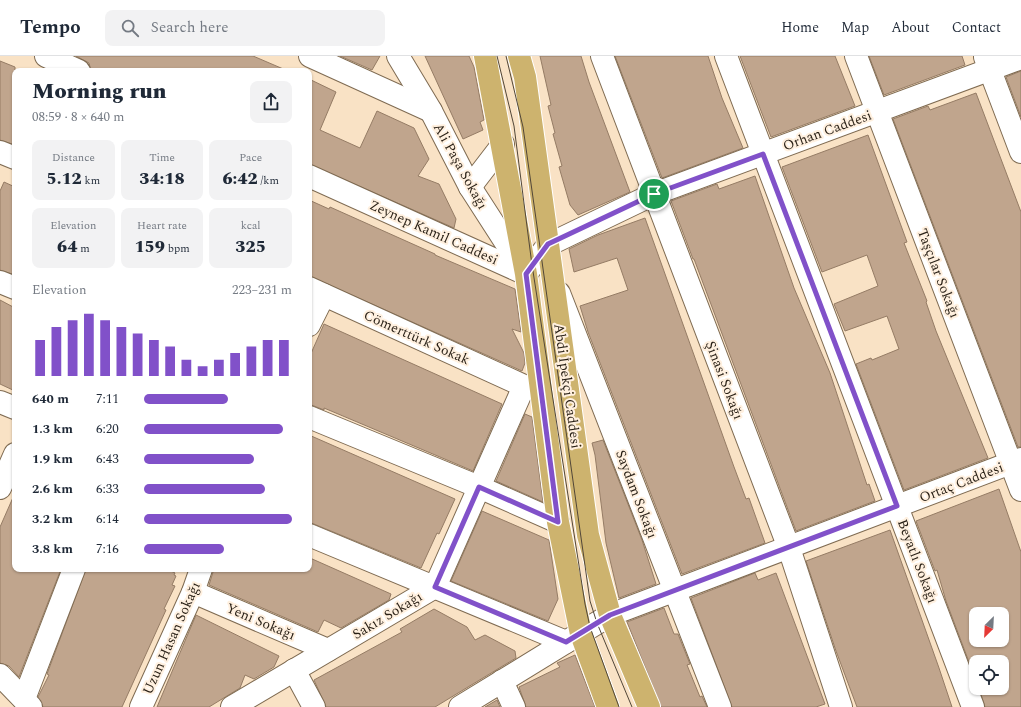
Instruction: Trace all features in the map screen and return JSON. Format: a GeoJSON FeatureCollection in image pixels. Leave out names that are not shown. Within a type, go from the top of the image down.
{"type":"FeatureCollection","features":[{"type":"Feature","properties":{"kind":"main road","name":"Abdi İpekçi Caddesi"},"geometry":{"type":"LineString","coordinates":[[485,56],[503,144],[526,274],[574,638],[608,707]]}},
{"type":"Feature","properties":{"kind":"main road","name":"Abdi İpekçi Caddesi"},"geometry":{"type":"LineString","coordinates":[[519,56],[525,77],[588,535],[610,615],[649,707]]}},
{"type":"Feature","properties":{"kind":"street"},"geometry":{"type":"LineString","coordinates":[[46,56],[72,68]]}},
{"type":"Feature","properties":{"kind":"street"},"geometry":{"type":"LineString","coordinates":[[299,68],[305,56]]}},
{"type":"Feature","properties":{"kind":"street"},"geometry":{"type":"LineString","coordinates":[[310,56],[431,111]]}},
{"type":"Feature","properties":{"kind":"street","name":"Ali Paşa Sokağı"},"geometry":{"type":"LineString","coordinates":[[398,56],[431,111],[470,187],[526,274]]}},
{"type":"Feature","properties":{"kind":"street","name":"Şinasi Sokağı"},"geometry":{"type":"LineString","coordinates":[[602,56],[789,548],[841,707]]}},
{"type":"Feature","properties":{"kind":"street","name":"Beyatlı Sokağı"},"geometry":{"type":"LineString","coordinates":[[726,56],[973,707]]}},
{"type":"Feature","properties":{"kind":"street","name":"Taşçılar Sokağı"},"geometry":{"type":"LineString","coordinates":[[856,56],[1016,461],[1021,490]]}},
{"type":"Feature","properties":{"kind":"street","name":"Orhan Caddesi"},"geometry":{"type":"LineString","coordinates":[[548,244],[654,194],[877,112],[988,63],[1021,58]]}},
{"type":"Feature","properties":{"kind":"street"},"geometry":{"type":"LineString","coordinates":[[988,63],[1021,152]]}},
{"type":"Feature","properties":{"kind":"street"},"geometry":{"type":"LineString","coordinates":[[470,187],[503,144]]}},
{"type":"Feature","properties":{"kind":"street"},"geometry":{"type":"LineString","coordinates":[[0,152],[12,157]]}},
{"type":"Feature","properties":{"kind":"street","name":"Zeynep Kamil Caddesi"},"geometry":{"type":"LineString","coordinates":[[312,177],[526,274]]}},
{"type":"Feature","properties":{"kind":"street"},"geometry":{"type":"LineString","coordinates":[[526,274],[548,244]]}},
{"type":"Feature","properties":{"kind":"street","name":"Saydam Sokağı"},"geometry":{"type":"LineString","coordinates":[[554,281],[720,707]]}},
{"type":"Feature","properties":{"kind":"street"},"geometry":{"type":"LineString","coordinates":[[0,282],[12,287]]}},
{"type":"Feature","properties":{"kind":"street"},"geometry":{"type":"LineString","coordinates":[[312,311],[316,292]]}},
{"type":"Feature","properties":{"kind":"street","name":"Cömerttürk Sokak"},"geometry":{"type":"LineString","coordinates":[[316,292],[524,386]]}},
{"type":"Feature","properties":{"kind":"street","name":"Sakız Sokağı"},"geometry":{"type":"LineString","coordinates":[[232,707],[435,587],[524,386]]}},
{"type":"Feature","properties":{"kind":"street"},"geometry":{"type":"LineString","coordinates":[[0,402],[12,407]]}},
{"type":"Feature","properties":{"kind":"street"},"geometry":{"type":"LineString","coordinates":[[312,418],[479,487],[558,522]]}},
{"type":"Feature","properties":{"kind":"street"},"geometry":{"type":"LineString","coordinates":[[0,488],[12,461]]}},
{"type":"Feature","properties":{"kind":"street","name":"Ortaç Caddesi"},"geometry":{"type":"LineString","coordinates":[[460,707],[610,615],[1016,461]]}},
{"type":"Feature","properties":{"kind":"street"},"geometry":{"type":"LineString","coordinates":[[312,536],[435,587],[574,638]]}},
{"type":"Feature","properties":{"kind":"street"},"geometry":{"type":"LineString","coordinates":[[0,675],[28,703],[73,572]]}},
{"type":"Feature","properties":{"kind":"street","name":"Uzun Hasan Sokağı"},"geometry":{"type":"LineString","coordinates":[[141,707],[193,592],[200,572]]}},
{"type":"Feature","properties":{"kind":"street","name":"Yeni Sokağı"},"geometry":{"type":"LineString","coordinates":[[193,592],[328,650]]}},
{"type":"Feature","properties":{"kind":"street"},"geometry":{"type":"LineString","coordinates":[[294,670],[314,707]]}},
{"type":"Feature","properties":{"kind":"street"},"geometry":{"type":"LineString","coordinates":[[502,681],[514,707]]}},
{"type":"Feature","properties":{"kind":"building"},"geometry":{"type":"Polygon","coordinates":[[[76,56],[253,56],[281,68],[90,68],[89,63],[76,56]]]}},
{"type":"Feature","properties":{"kind":"building"},"geometry":{"type":"Polygon","coordinates":[[[340,56],[380,56],[372,70],[340,56]]]}},
{"type":"Feature","properties":{"kind":"building"},"geometry":{"type":"Polygon","coordinates":[[[425,56],[469,56],[474,67],[484,120],[480,122],[483,130],[463,139],[425,56]]]}},
{"type":"Feature","properties":{"kind":"building"},"geometry":{"type":"Polygon","coordinates":[[[540,56],[581,56],[589,82],[630,192],[578,215],[570,205],[559,167],[562,166],[553,134],[555,133],[548,106],[551,105],[540,56]]]}},
{"type":"Feature","properties":{"kind":"building"},"geometry":{"type":"Polygon","coordinates":[[[615,56],[708,56],[722,98],[743,148],[662,178],[615,56]]]}},
{"type":"Feature","properties":{"kind":"building"},"geometry":{"type":"Polygon","coordinates":[[[740,56],[835,56],[855,106],[771,137],[740,56]]]}},
{"type":"Feature","properties":{"kind":"building"},"geometry":{"type":"Polygon","coordinates":[[[869,56],[962,56],[965,65],[884,95],[869,56]]]}},
{"type":"Feature","properties":{"kind":"building"},"geometry":{"type":"Polygon","coordinates":[[[0,61],[15,68],[12,68],[12,144],[0,140],[0,61]]]}},
{"type":"Feature","properties":{"kind":"building"},"geometry":{"type":"Polygon","coordinates":[[[1021,71],[1021,117],[1006,77],[1021,71]]]}},
{"type":"Feature","properties":{"kind":"building"},"geometry":{"type":"Polygon","coordinates":[[[312,80],[336,92],[320,130],[360,148],[377,111],[414,128],[429,159],[418,176],[439,184],[456,219],[454,228],[312,165],[312,80]]]}},
{"type":"Feature","properties":{"kind":"building"},"geometry":{"type":"Polygon","coordinates":[[[976,93],[1021,212],[1021,447],[1018,447],[893,119],[928,106],[930,110],[976,93]]]}},
{"type":"Feature","properties":{"kind":"building"},"geometry":{"type":"Polygon","coordinates":[[[868,135],[907,242],[904,243],[927,301],[926,302],[936,331],[988,458],[904,490],[856,364],[871,358],[872,360],[899,349],[887,316],[845,331],[834,304],[878,286],[867,255],[822,272],[782,167],[868,135]]]}},
{"type":"Feature","properties":{"kind":"building"},"geometry":{"type":"Polygon","coordinates":[[[755,176],[794,288],[830,373],[867,485],[869,484],[875,501],[796,531],[671,201],[717,184],[719,189],[755,176]]]}},
{"type":"Feature","properties":{"kind":"building"},"geometry":{"type":"Polygon","coordinates":[[[4,182],[12,186],[12,274],[0,270],[0,191],[4,182]]]}},
{"type":"Feature","properties":{"kind":"building"},"geometry":{"type":"Polygon","coordinates":[[[312,201],[329,209],[330,207],[435,255],[515,289],[521,332],[512,329],[524,353],[525,363],[522,371],[312,277],[312,201]]]}},
{"type":"Feature","properties":{"kind":"building"},"geometry":{"type":"Polygon","coordinates":[[[645,218],[734,467],[746,499],[749,498],[765,543],[682,574],[588,332],[580,306],[628,290],[617,258],[574,272],[569,249],[598,235],[645,218]]]}},
{"type":"Feature","properties":{"kind":"building"},"geometry":{"type":"Polygon","coordinates":[[[0,300],[12,306],[12,390],[0,384],[0,300]]]}},
{"type":"Feature","properties":{"kind":"building"},"geometry":{"type":"Polygon","coordinates":[[[324,324],[502,404],[473,471],[324,408],[324,410],[312,405],[312,351],[324,324]]]}},
{"type":"Feature","properties":{"kind":"building"},"geometry":{"type":"Polygon","coordinates":[[[525,414],[532,417],[543,502],[496,481],[525,414]]]}},
{"type":"Feature","properties":{"kind":"building"},"geometry":{"type":"Polygon","coordinates":[[[312,436],[455,499],[421,568],[312,523],[312,436]]]}},
{"type":"Feature","properties":{"kind":"building"},"geometry":{"type":"Polygon","coordinates":[[[603,440],[642,540],[656,584],[619,598],[606,543],[595,455],[592,443],[603,440]]]}},
{"type":"Feature","properties":{"kind":"building"},"geometry":{"type":"Polygon","coordinates":[[[999,489],[1021,552],[1021,707],[985,707],[981,695],[1009,695],[1009,655],[969,655],[969,662],[946,601],[937,570],[935,571],[916,521],[999,489]]]}},
{"type":"Feature","properties":{"kind":"building"},"geometry":{"type":"Polygon","coordinates":[[[12,500],[12,572],[60,572],[19,677],[9,666],[0,663],[0,527],[12,500]]]}},
{"type":"Feature","properties":{"kind":"building"},"geometry":{"type":"Polygon","coordinates":[[[482,511],[549,540],[558,599],[548,621],[451,581],[482,511]]]}},
{"type":"Feature","properties":{"kind":"building"},"geometry":{"type":"Polygon","coordinates":[[[890,530],[952,707],[857,707],[836,651],[806,561],[890,530]]]}},
{"type":"Feature","properties":{"kind":"building"},"geometry":{"type":"Polygon","coordinates":[[[312,559],[391,594],[389,600],[341,628],[324,620],[318,632],[209,585],[213,572],[312,572],[312,559]]]}},
{"type":"Feature","properties":{"kind":"building"},"geometry":{"type":"Polygon","coordinates":[[[85,572],[175,573],[174,575],[176,576],[172,585],[175,586],[164,609],[166,610],[122,707],[43,707],[38,697],[49,675],[47,674],[85,572]]]}},
{"type":"Feature","properties":{"kind":"building"},"geometry":{"type":"Polygon","coordinates":[[[755,573],[758,580],[776,573],[825,704],[816,707],[732,707],[691,598],[755,573]]]}},
{"type":"Feature","properties":{"kind":"building"},"geometry":{"type":"Polygon","coordinates":[[[664,608],[674,634],[678,634],[690,664],[687,665],[700,697],[702,696],[707,707],[661,707],[627,622],[664,608]]]}},
{"type":"Feature","properties":{"kind":"building"},"geometry":{"type":"Polygon","coordinates":[[[434,609],[467,627],[475,640],[485,635],[515,651],[516,658],[435,707],[326,707],[314,680],[402,632],[400,629],[434,609]]]}},
{"type":"Feature","properties":{"kind":"building"},"geometry":{"type":"Polygon","coordinates":[[[196,615],[279,656],[274,667],[254,679],[245,675],[240,688],[209,707],[157,707],[196,615]]]}},
{"type":"Feature","properties":{"kind":"building"},"geometry":{"type":"Polygon","coordinates":[[[575,655],[595,707],[526,707],[519,687],[560,667],[557,663],[575,655]]]}},
{"type":"Feature","properties":{"kind":"building"},"geometry":{"type":"Polygon","coordinates":[[[497,700],[500,707],[485,707],[497,700]]]}},
{"type":"Feature","properties":{"kind":"tram line"},"geometry":{"type":"LineString","coordinates":[[497,56],[514,126],[532,265],[585,604],[590,627],[619,707]]}},
{"type":"Feature","properties":{"kind":"tram line"},"geometry":{"type":"LineString","coordinates":[[506,56],[523,127],[590,601],[597,623],[632,707]]}},
{"type":"Feature","properties":{"kind":"route"},"geometry":{"type":"LineString","coordinates":[[763,154],[897,506],[610,615],[566,642],[435,587],[479,487],[558,522],[526,274],[548,244],[654,194],[763,154]]}}]}
